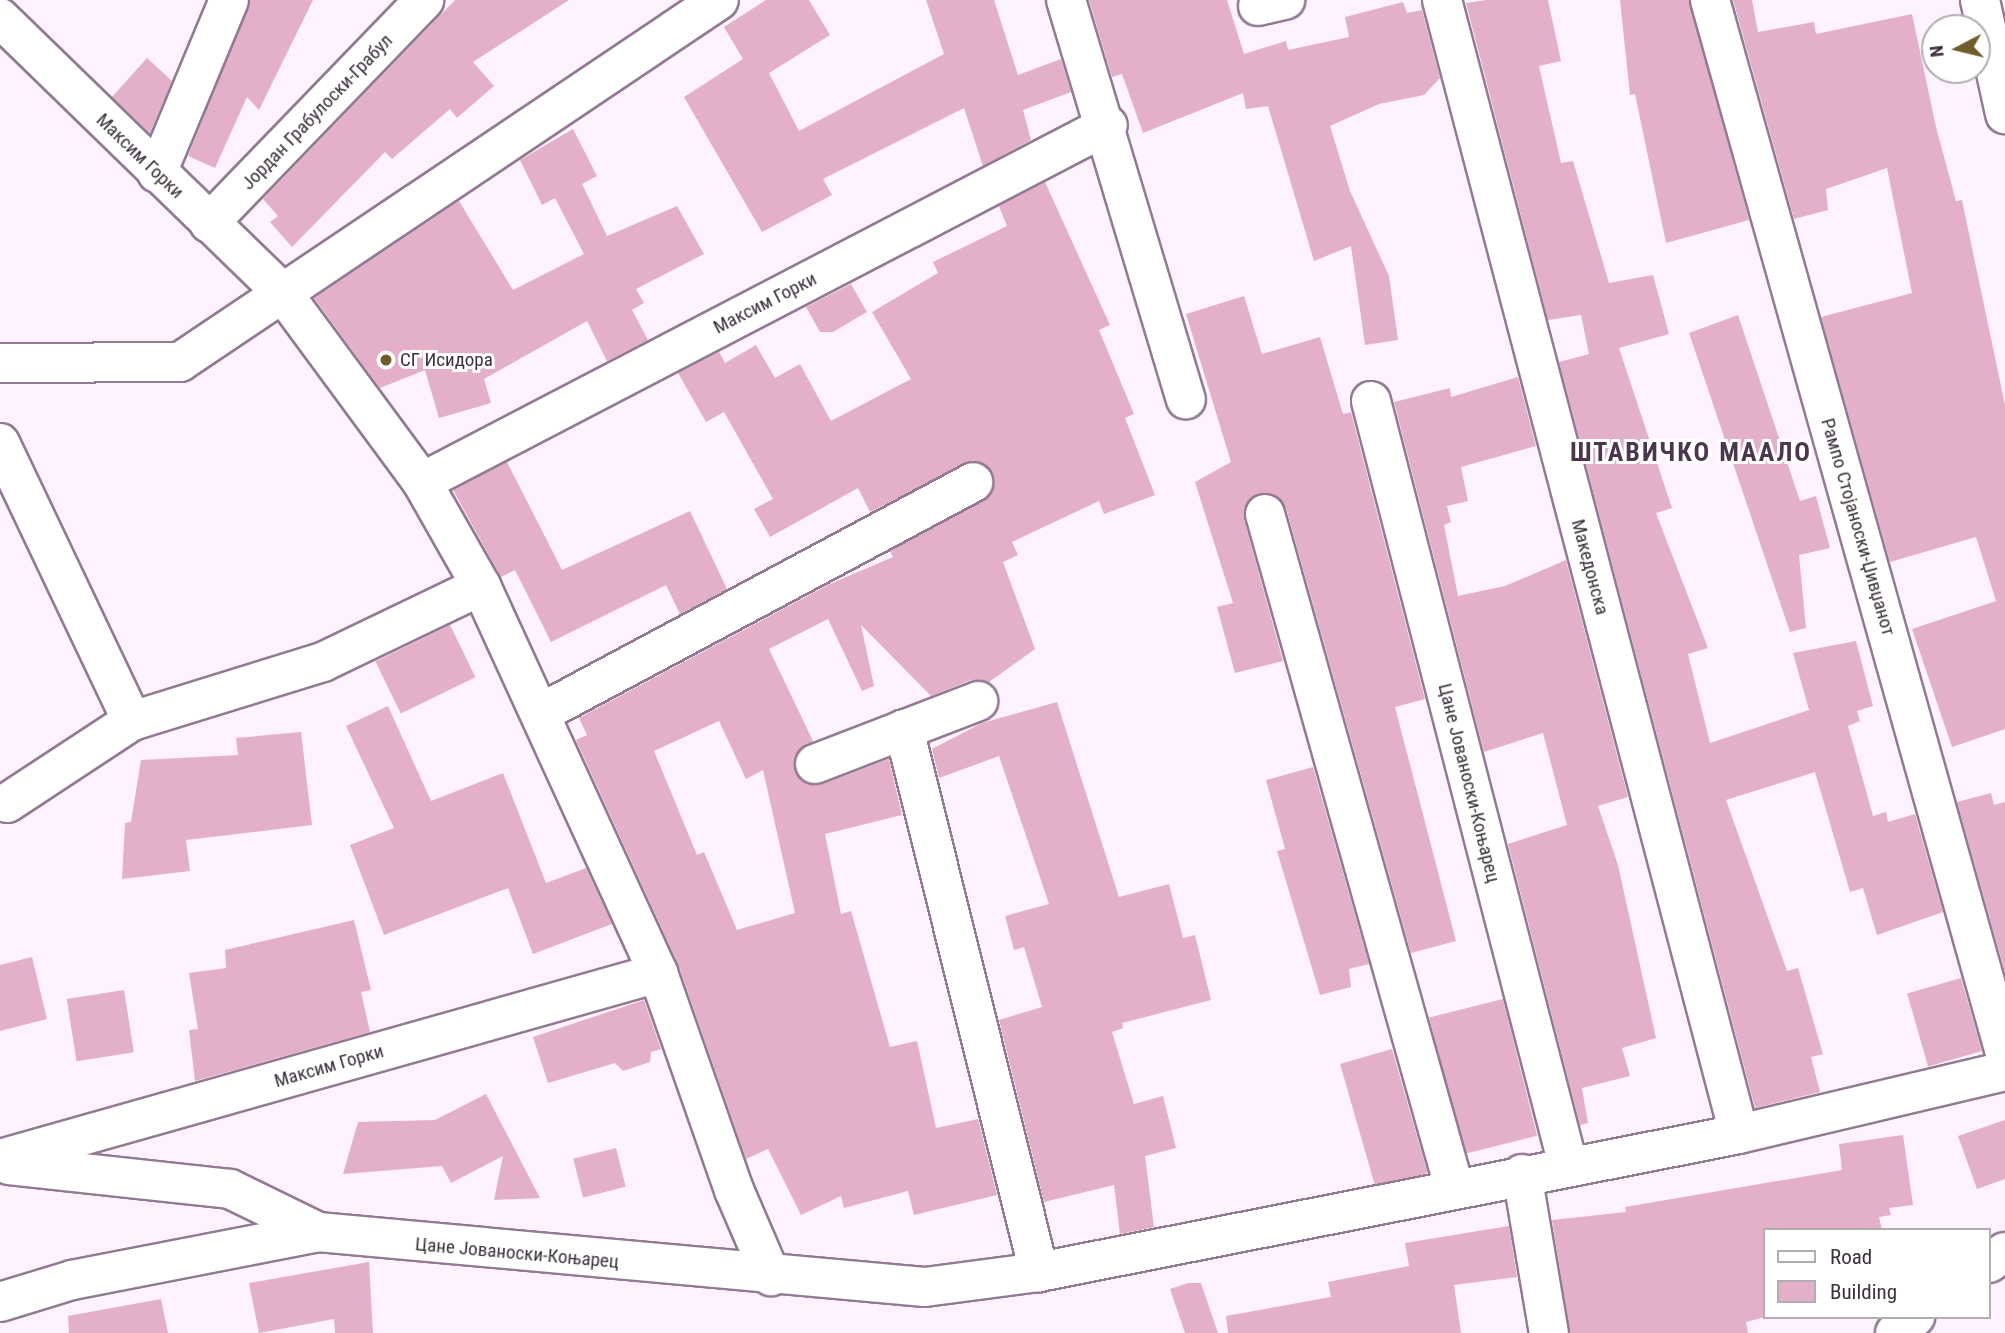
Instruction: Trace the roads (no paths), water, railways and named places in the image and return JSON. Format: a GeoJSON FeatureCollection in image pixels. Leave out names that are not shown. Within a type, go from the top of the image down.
{"type":"FeatureCollection","features":[{"type":"Feature","properties":{"kind":"street"},"geometry":{"type":"LineString","coordinates":[[157,173],[229,0]]}},
{"type":"Feature","properties":{"kind":"street","name":"Јордан Грабулоски-Грабул"},"geometry":{"type":"LineString","coordinates":[[209,223],[424,0]]}},
{"type":"Feature","properties":{"kind":"street"},"geometry":{"type":"LineString","coordinates":[[0,363],[180,362],[719,0]]}},
{"type":"Feature","properties":{"kind":"street"},"geometry":{"type":"LineString","coordinates":[[1066,0],[1108,125],[1186,399]]}},
{"type":"Feature","properties":{"kind":"street","name":"Македонска"},"geometry":{"type":"LineString","coordinates":[[1442,0],[1739,1134]]}},
{"type":"Feature","properties":{"kind":"street","name":"Рампо Стојаноски-Џивџанот"},"geometry":{"type":"LineString","coordinates":[[1710,0],[2005,1053]]}},
{"type":"Feature","properties":{"kind":"street"},"geometry":{"type":"LineString","coordinates":[[1980,0],[2005,114]]}},
{"type":"Feature","properties":{"kind":"street","name":"Максим Горки"},"geometry":{"type":"LineString","coordinates":[[0,18],[282,292],[422,482],[481,586],[658,973],[771,1276]]}},
{"type":"Feature","properties":{"kind":"street","name":"Максим Горки"},"geometry":{"type":"LineString","coordinates":[[422,482],[1108,125]]}},
{"type":"Feature","properties":{"kind":"street","name":"Цане Јованоски-Коњарец"},"geometry":{"type":"LineString","coordinates":[[1371,401],[1568,1165]]}},
{"type":"Feature","properties":{"kind":"street"},"geometry":{"type":"LineString","coordinates":[[0,443],[132,721]]}},
{"type":"Feature","properties":{"kind":"street"},"geometry":{"type":"LineString","coordinates":[[541,713],[973,482]]}},
{"type":"Feature","properties":{"kind":"street"},"geometry":{"type":"LineString","coordinates":[[1265,514],[1454,1187]]}},
{"type":"Feature","properties":{"kind":"street"},"geometry":{"type":"LineString","coordinates":[[7,803],[132,721],[323,662],[481,586]]}},
{"type":"Feature","properties":{"kind":"street"},"geometry":{"type":"LineString","coordinates":[[815,764],[978,701]]}},
{"type":"Feature","properties":{"kind":"street"},"geometry":{"type":"LineString","coordinates":[[904,729],[1040,1272]]}},
{"type":"Feature","properties":{"kind":"street","name":"Максим Горки"},"geometry":{"type":"LineString","coordinates":[[0,1161],[658,973]]}},
{"type":"Feature","properties":{"kind":"street","name":"Цане Јованоски-Коњарец"},"geometry":{"type":"LineString","coordinates":[[0,1302],[72,1280],[318,1232],[771,1276],[925,1287],[1040,1272],[1454,1187],[1739,1134],[2005,1071]]}},
{"type":"Feature","properties":{"kind":"street","name":"Максим Горки"},"geometry":{"type":"LineString","coordinates":[[0,1161],[230,1188],[318,1232]]}},
{"type":"Feature","properties":{"kind":"street"},"geometry":{"type":"LineString","coordinates":[[1522,1174],[1549,1333]]}},
{"type":"Feature","properties":{"kind":"place","name":"СГ Исидора"},"geometry":{"type":"Point","coordinates":[386,360]}},
{"type":"Feature","properties":{"kind":"district","name":"ШТАВИЧКО МААЛО"},"geometry":{"type":"Point","coordinates":[1691,453]}}]}
